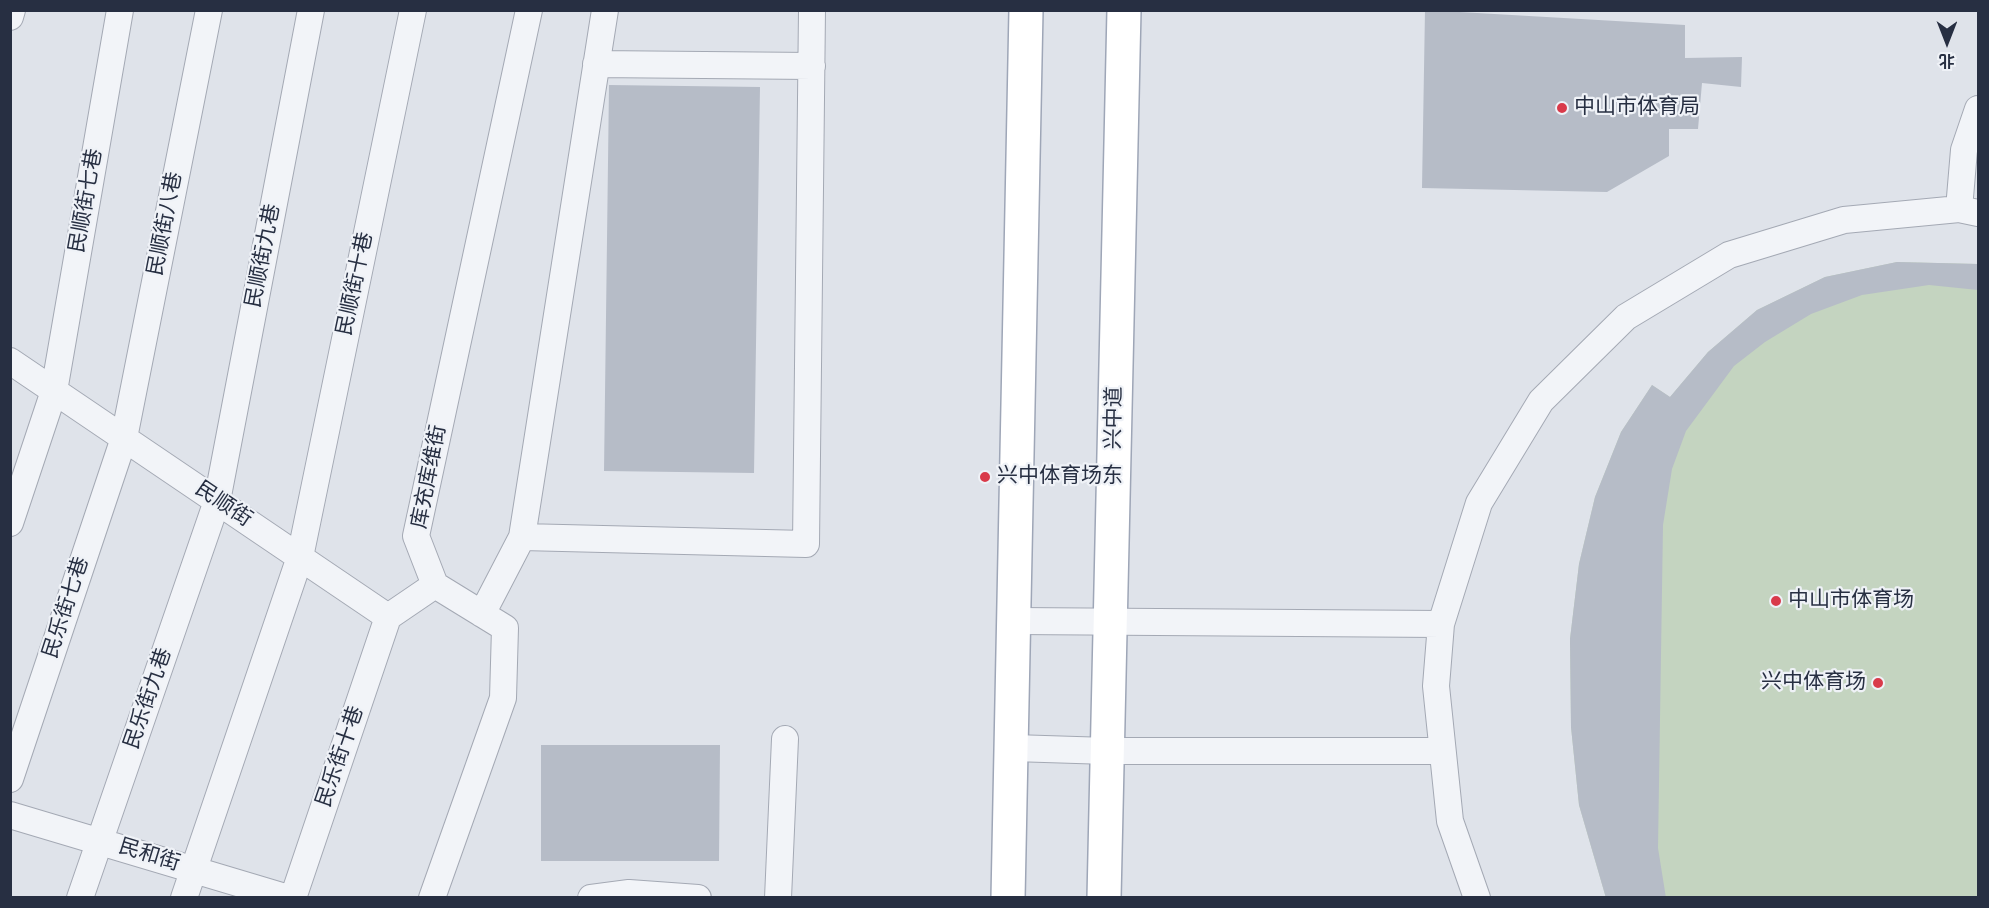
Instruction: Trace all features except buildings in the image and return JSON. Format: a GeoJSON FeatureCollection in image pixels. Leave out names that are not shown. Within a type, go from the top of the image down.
{"type":"FeatureCollection","features":[{"type":"Feature","properties":{"kind":"main road"},"geometry":{"type":"LineString","coordinates":[[1008,897],[1016,621],[1026,10]]}},
{"type":"Feature","properties":{"kind":"main road","name":"兴中道"},"geometry":{"type":"LineString","coordinates":[[1104,897],[1124,10]]}},
{"type":"Feature","properties":{"kind":"street"},"geometry":{"type":"LineString","coordinates":[[10,17],[12,10]]}},
{"type":"Feature","properties":{"kind":"street","name":"民顺街七巷"},"geometry":{"type":"LineString","coordinates":[[10,523],[54,391],[120,10]]}},
{"type":"Feature","properties":{"kind":"street","name":"民顺街八巷"},"geometry":{"type":"LineString","coordinates":[[124,438],[209,10]]}},
{"type":"Feature","properties":{"kind":"street","name":"民顺街九巷"},"geometry":{"type":"LineString","coordinates":[[217,501],[311,10]]}},
{"type":"Feature","properties":{"kind":"street","name":"民顺街十巷"},"geometry":{"type":"LineString","coordinates":[[184,897],[300,557],[413,10]]}},
{"type":"Feature","properties":{"kind":"street","name":"库充库维街"},"geometry":{"type":"LineString","coordinates":[[435,585],[416,536],[529,10]]}},
{"type":"Feature","properties":{"kind":"street"},"geometry":{"type":"LineString","coordinates":[[483,614],[522,537],[605,10]]}},
{"type":"Feature","properties":{"kind":"street"},"geometry":{"type":"LineString","coordinates":[[522,537],[806,544],[812,10]]}},
{"type":"Feature","properties":{"kind":"street"},"geometry":{"type":"LineString","coordinates":[[596,63],[812,66]]}},
{"type":"Feature","properties":{"kind":"street"},"geometry":{"type":"LineString","coordinates":[[1477,897],[1450,821],[1436,686],[1441,624],[1479,503],[1541,400],[1626,316],[1730,255],[1844,220],[1969,211],[1965,150],[1978,109]]}},
{"type":"Feature","properties":{"kind":"street","name":"民顺街"},"geometry":{"type":"LineString","coordinates":[[10,362],[388,617]]}},
{"type":"Feature","properties":{"kind":"street","name":"民乐街七巷"},"geometry":{"type":"LineString","coordinates":[[10,779],[124,438]]}},
{"type":"Feature","properties":{"kind":"street","name":"民乐街九巷"},"geometry":{"type":"LineString","coordinates":[[80,897],[217,501]]}},
{"type":"Feature","properties":{"kind":"street"},"geometry":{"type":"LineString","coordinates":[[388,617],[435,585],[505,628],[503,698],[432,897]]}},
{"type":"Feature","properties":{"kind":"street","name":"民乐街十巷"},"geometry":{"type":"LineString","coordinates":[[293,897],[388,617]]}},
{"type":"Feature","properties":{"kind":"street"},"geometry":{"type":"LineString","coordinates":[[1016,621],[1441,624]]}},
{"type":"Feature","properties":{"kind":"street"},"geometry":{"type":"LineString","coordinates":[[778,897],[785,739]]}},
{"type":"Feature","properties":{"kind":"street"},"geometry":{"type":"LineString","coordinates":[[1013,748],[1108,751],[1442,751]]}},
{"type":"Feature","properties":{"kind":"street","name":"民和街"},"geometry":{"type":"LineString","coordinates":[[10,815],[288,897]]}},
{"type":"Feature","properties":{"kind":"street"},"geometry":{"type":"LineString","coordinates":[[591,897],[629,893],[698,897]]}},
{"type":"Feature","properties":{"kind":"green space","name":"中山市体育场"},"geometry":{"type":"Polygon","coordinates":[[[1897,262],[1978,264],[1978,897],[1606,898],[1579,805],[1571,727],[1570,639],[1579,564],[1595,497],[1621,432],[1652,385],[1670,397],[1708,352],[1757,310],[1825,277],[1897,262]]]}},
{"type":"Feature","properties":{"kind":"place","name":"中山市体育局"},"geometry":{"type":"Point","coordinates":[1562,108]}},
{"type":"Feature","properties":{"kind":"place","name":"兴中体育场东"},"geometry":{"type":"Point","coordinates":[985,477]}},
{"type":"Feature","properties":{"kind":"place","name":"中山市体育场"},"geometry":{"type":"Point","coordinates":[1776,601]}},
{"type":"Feature","properties":{"kind":"place","name":"兴中体育场"},"geometry":{"type":"Point","coordinates":[1878,683]}}]}
